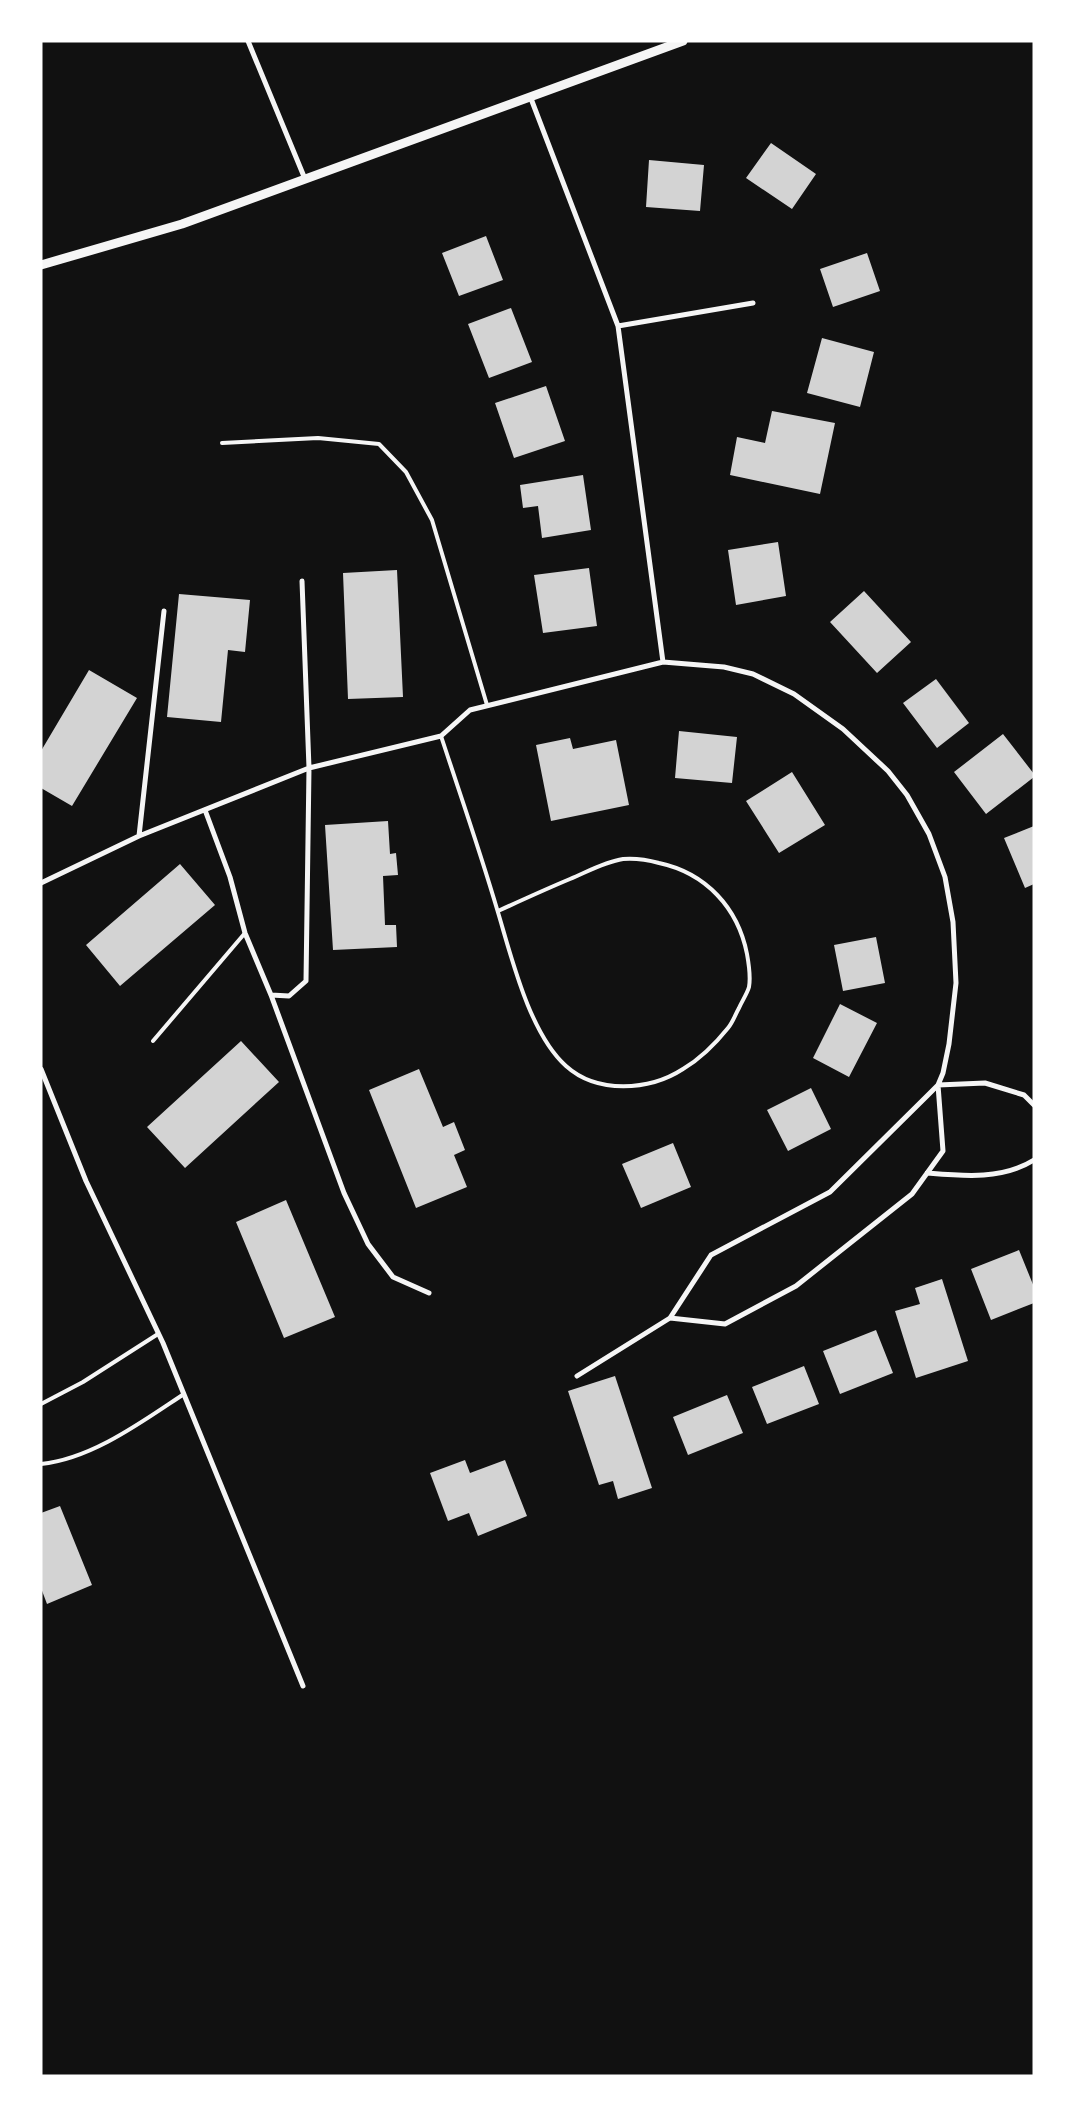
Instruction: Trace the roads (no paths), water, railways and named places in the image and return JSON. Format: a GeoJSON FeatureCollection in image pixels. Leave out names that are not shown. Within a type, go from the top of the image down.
{"type":"FeatureCollection","features":[{"type":"Feature","properties":{"kind":"street"},"geometry":{"type":"LineString","coordinates":[[248,41],[304,179]]}},
{"type":"Feature","properties":{"kind":"street"},"geometry":{"type":"LineString","coordinates":[[41,265],[182,224],[683,41]]}},
{"type":"Feature","properties":{"kind":"street"},"geometry":{"type":"LineString","coordinates":[[530,96],[618,326],[663,662]]}},
{"type":"Feature","properties":{"kind":"street"},"geometry":{"type":"LineString","coordinates":[[618,326],[753,303]]}},
{"type":"Feature","properties":{"kind":"street"},"geometry":{"type":"LineString","coordinates":[[271,995],[290,996],[306,982],[309,768],[302,581]]}},
{"type":"Feature","properties":{"kind":"street"},"geometry":{"type":"LineString","coordinates":[[139,836],[164,611]]}},
{"type":"Feature","properties":{"kind":"street"},"geometry":{"type":"LineString","coordinates":[[41,883],[139,836],[309,768],[441,736],[470,710],[663,662],[724,667],[753,674],[794,694],[843,729],[888,771],[907,794],[929,834],[945,877],[953,922],[956,983],[949,1044],[943,1073],[938,1085],[830,1192],[711,1255],[670,1318],[577,1376]]}},
{"type":"Feature","properties":{"kind":"street"},"geometry":{"type":"LineString","coordinates":[[205,810],[230,877],[245,933],[271,995],[344,1193],[368,1244],[393,1278],[429,1293]]}},
{"type":"Feature","properties":{"kind":"street"},"geometry":{"type":"LineString","coordinates":[[41,1069],[86,1181],[184,1394],[303,1686]]}},
{"type":"Feature","properties":{"kind":"street"},"geometry":{"type":"LineString","coordinates":[[938,1085],[985,1083],[1024,1095],[1034,1105]]}},
{"type":"Feature","properties":{"kind":"street"},"geometry":{"type":"LineString","coordinates":[[670,1318],[725,1324],[796,1286],[912,1194],[943,1151],[938,1085]]}},
{"type":"Feature","properties":{"kind":"street"},"geometry":{"type":"LineString","coordinates":[[927,1173],[972,1177],[1020,1169],[1034,1160]]}},
{"type":"Feature","properties":{"kind":"lane"},"geometry":{"type":"LineString","coordinates":[[222,443],[318,438],[379,444],[406,472],[432,520],[487,705]]}},
{"type":"Feature","properties":{"kind":"lane"},"geometry":{"type":"LineString","coordinates":[[441,736],[515,967],[541,1031],[565,1065],[594,1083],[614,1087],[640,1085],[666,1077],[683,1069],[707,1050],[729,1027],[748,988],[750,970],[744,938],[729,910],[715,892],[696,875],[670,865],[644,859],[623,859],[598,867],[498,911]]}},
{"type":"Feature","properties":{"kind":"lane"},"geometry":{"type":"LineString","coordinates":[[153,1041],[245,933]]}},
{"type":"Feature","properties":{"kind":"lane"},"geometry":{"type":"LineString","coordinates":[[41,1404],[83,1382],[158,1334]]}},
{"type":"Feature","properties":{"kind":"lane"},"geometry":{"type":"LineString","coordinates":[[41,1464],[59,1462],[106,1442],[184,1394]]}}]}
